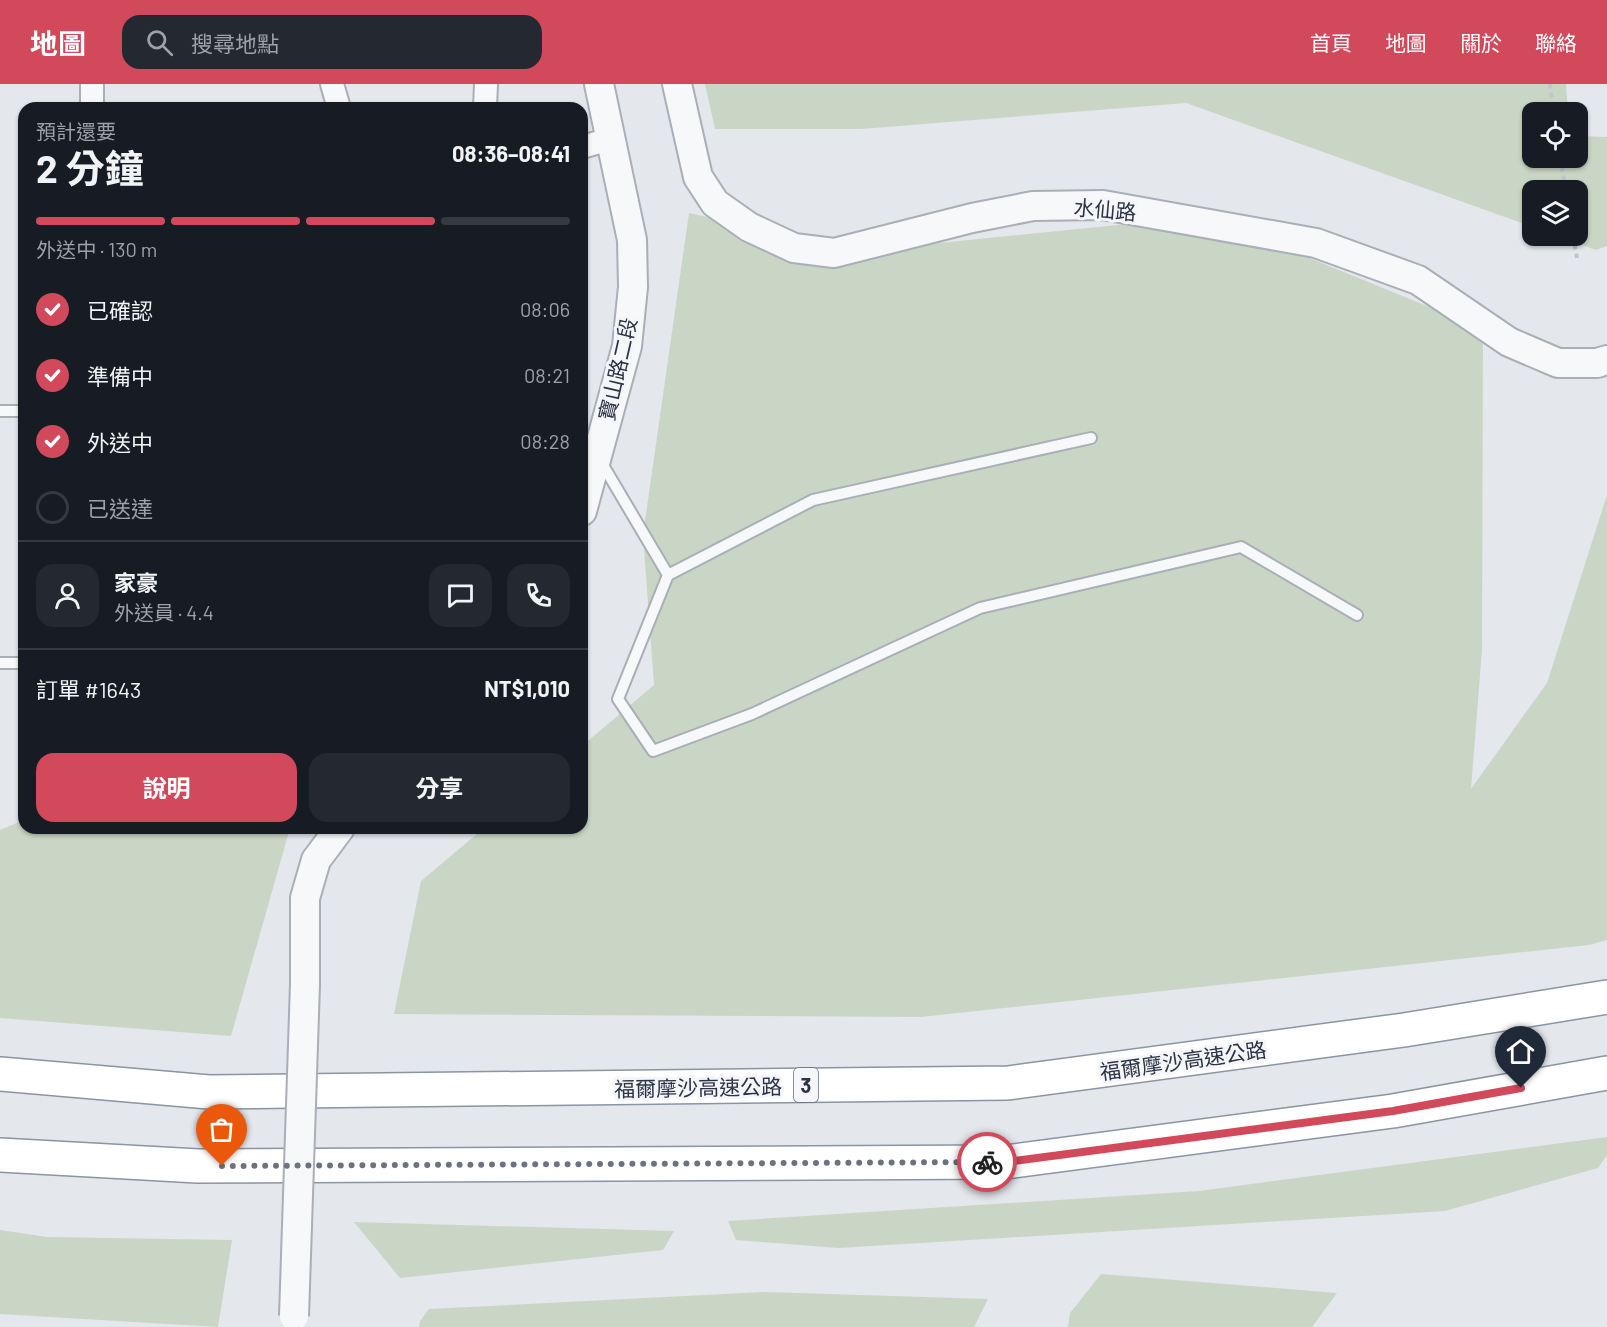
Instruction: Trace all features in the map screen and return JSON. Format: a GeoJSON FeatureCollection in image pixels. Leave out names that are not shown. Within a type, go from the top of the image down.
{"type":"FeatureCollection","features":[{"type":"Feature","properties":{"kind":"highway","name":"福爾摩沙高速公路"},"geometry":{"type":"LineString","coordinates":[[0,1074],[209,1092],[1008,1083],[1404,1030],[1607,996]]}},
{"type":"Feature","properties":{"kind":"highway"},"geometry":{"type":"LineString","coordinates":[[0,1155],[198,1166],[1006,1162],[1393,1111],[1607,1073]]}},
{"type":"Feature","properties":{"kind":"street"},"geometry":{"type":"LineString","coordinates":[[92,84],[92,102]]}},
{"type":"Feature","properties":{"kind":"street"},"geometry":{"type":"LineString","coordinates":[[332,84],[337,102]]}},
{"type":"Feature","properties":{"kind":"street"},"geometry":{"type":"LineString","coordinates":[[485,102],[486,84]]}},
{"type":"Feature","properties":{"kind":"street","name":"寶山路二段"},"geometry":{"type":"LineString","coordinates":[[588,489],[627,346],[633,287],[632,240],[599,84]]}},
{"type":"Feature","properties":{"kind":"street","name":"水仙路"},"geometry":{"type":"LineString","coordinates":[[677,84],[698,177],[715,203],[749,227],[794,248],[834,253],[972,218],[1033,206],[1102,205],[1316,243],[1418,280],[1509,342],[1558,363],[1597,363],[1607,360]]}},
{"type":"Feature","properties":{"kind":"street"},"geometry":{"type":"LineString","coordinates":[[588,145],[610,139]]}},
{"type":"Feature","properties":{"kind":"street"},"geometry":{"type":"LineString","coordinates":[[292,1321],[305,984],[305,898],[316,860],[336,834]]}},
{"type":"Feature","properties":{"kind":"lane"},"geometry":{"type":"LineString","coordinates":[[0,411],[18,411]]}},
{"type":"Feature","properties":{"kind":"lane"},"geometry":{"type":"LineString","coordinates":[[1091,438],[813,500],[668,575],[618,699],[652,751],[752,714],[980,608],[1241,547],[1357,615]]}},
{"type":"Feature","properties":{"kind":"lane"},"geometry":{"type":"LineString","coordinates":[[597,455],[668,575]]}},
{"type":"Feature","properties":{"kind":"lane"},"geometry":{"type":"LineString","coordinates":[[0,663],[18,663]]}},
{"type":"Feature","properties":{"kind":"path"},"geometry":{"type":"LineString","coordinates":[[1550,84],[1552,102]]}},
{"type":"Feature","properties":{"kind":"path"},"geometry":{"type":"LineString","coordinates":[[1575,246],[1577,258]]}},
{"type":"Feature","properties":{"kind":"green space"},"geometry":{"type":"Polygon","coordinates":[[[705,84],[1566,84],[1567,102],[1522,102],[1522,168],[1588,168],[1588,136],[1607,137],[1607,246],[1596,250],[1585,246],[1588,246],[1588,180],[1522,180],[1522,223],[1186,103],[861,129],[715,129],[705,84]]]}},
{"type":"Feature","properties":{"kind":"green space"},"geometry":{"type":"Polygon","coordinates":[[[689,213],[860,251],[1207,216],[1483,329],[1482,650],[1471,789],[1547,683],[1607,495],[1607,940],[1589,945],[921,1017],[394,1014],[421,881],[477,834],[588,834],[588,741],[654,685],[643,535],[689,213]]]}},
{"type":"Feature","properties":{"kind":"green space"},"geometry":{"type":"Polygon","coordinates":[[[18,822],[18,834],[288,834],[231,1036],[0,1018],[0,830],[18,822]]]}},
{"type":"Feature","properties":{"kind":"green space"},"geometry":{"type":"Polygon","coordinates":[[[1607,1137],[1607,1155],[1598,1168],[1445,1211],[839,1248],[736,1240],[728,1221],[1199,1191],[1607,1137]]]}},
{"type":"Feature","properties":{"kind":"green space"},"geometry":{"type":"Polygon","coordinates":[[[354,1222],[674,1231],[663,1250],[400,1278],[354,1222]]]}},
{"type":"Feature","properties":{"kind":"green space"},"geometry":{"type":"Polygon","coordinates":[[[0,1230],[47,1237],[232,1240],[218,1327],[0,1314],[0,1230]]]}},
{"type":"Feature","properties":{"kind":"green space"},"geometry":{"type":"Polygon","coordinates":[[[1101,1274],[1337,1293],[1312,1327],[1068,1327],[1070,1313],[1101,1274]]]}},
{"type":"Feature","properties":{"kind":"green space"},"geometry":{"type":"Polygon","coordinates":[[[765,1292],[988,1299],[974,1327],[419,1327],[420,1321],[429,1309],[765,1292]]]}},
{"type":"Feature","properties":{"kind":"way so far"},"geometry":{"type":"LineString","coordinates":[[222,1166],[987,1162]]}},
{"type":"Feature","properties":{"kind":"route"},"geometry":{"type":"LineString","coordinates":[[987,1162],[1006,1162],[1393,1111],[1521,1088]]}}]}
